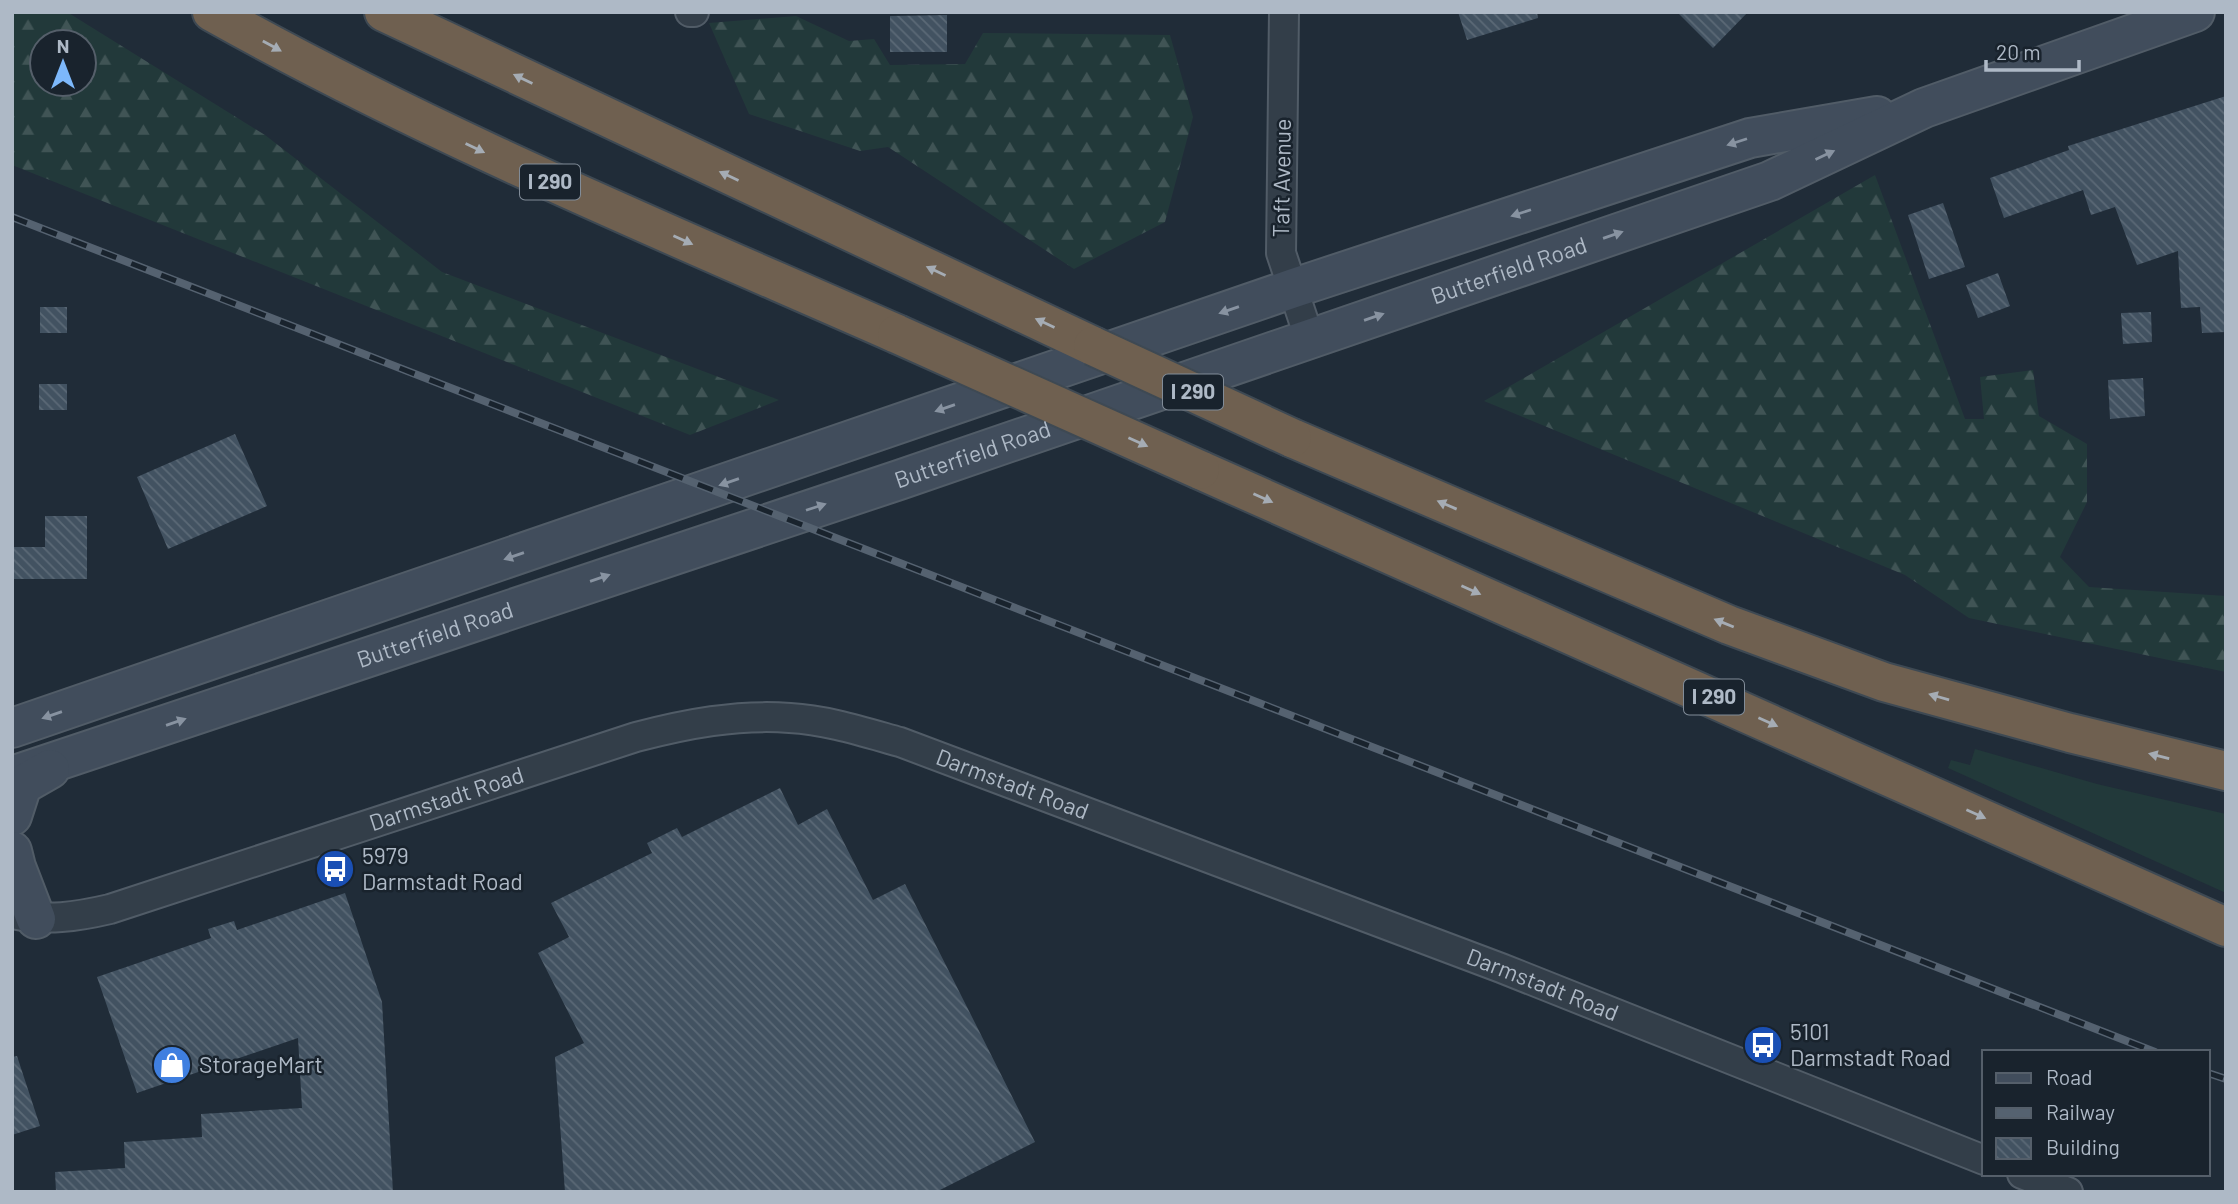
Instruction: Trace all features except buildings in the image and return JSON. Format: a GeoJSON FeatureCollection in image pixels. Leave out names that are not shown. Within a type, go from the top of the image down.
{"type":"FeatureCollection","features":[{"type":"Feature","properties":{"kind":"highway","name":"I 290"},"geometry":{"type":"LineString","coordinates":[[212,12],[288,55],[491,156],[897,334],[2226,927]]}},
{"type":"Feature","properties":{"kind":"highway","name":"I 290"},"geometry":{"type":"LineString","coordinates":[[384,12],[577,105],[1292,438],[1716,620],[1884,682],[2070,733],[2226,771]]}},
{"type":"Feature","properties":{"kind":"main road","name":"Butterfield Road"},"geometry":{"type":"LineString","coordinates":[[12,776],[1310,340],[1770,181],[1924,107],[2195,12]]}},
{"type":"Feature","properties":{"kind":"main road","name":"Butterfield Road"},"geometry":{"type":"LineString","coordinates":[[12,728],[1294,288],[1750,138],[1924,107]]}},
{"type":"Feature","properties":{"kind":"main road"},"geometry":{"type":"LineString","coordinates":[[12,816],[22,785],[66,759]]}},
{"type":"Feature","properties":{"kind":"main road"},"geometry":{"type":"LineString","coordinates":[[12,851],[24,916]]}},
{"type":"Feature","properties":{"kind":"street","name":"Taft Avenue"},"geometry":{"type":"LineString","coordinates":[[1284,12],[1282,253],[1310,340]]}},
{"type":"Feature","properties":{"kind":"street","name":"Darmstadt Road"},"geometry":{"type":"LineString","coordinates":[[24,916],[70,918],[110,909],[636,737],[691,723],[743,718],[791,718],[841,726],[913,747],[1501,968],[1982,1159]]}},
{"type":"Feature","properties":{"kind":"street"},"geometry":{"type":"LineString","coordinates":[[2027,1176],[2068,1192]]}},
{"type":"Feature","properties":{"kind":"green space"},"geometry":{"type":"Polygon","coordinates":[[[12,12],[67,12],[93,28],[28,28],[28,98],[98,98],[98,31],[265,135],[442,272],[779,400],[690,435],[12,165],[12,12]]]}},
{"type":"Feature","properties":{"kind":"green space"},"geometry":{"type":"Polygon","coordinates":[[[796,16],[849,41],[874,39],[890,65],[965,64],[983,33],[1170,35],[1193,117],[1165,222],[1074,269],[888,147],[860,151],[749,114],[709,23],[796,16]]]}},
{"type":"Feature","properties":{"kind":"green space"},"geometry":{"type":"Polygon","coordinates":[[[1875,175],[1965,419],[1984,419],[1980,377],[2033,370],[2039,416],[2087,444],[2087,502],[2060,557],[2089,587],[2226,596],[2226,672],[1969,618],[1905,575],[1484,401],[1875,175]]]}},
{"type":"Feature","properties":{"kind":"green space"},"geometry":{"type":"Polygon","coordinates":[[[1975,749],[2097,784],[2226,814],[2226,893],[1948,768],[1951,760],[1970,765],[1975,749]]]}},
{"type":"Feature","properties":{"kind":"railway"},"geometry":{"type":"LineString","coordinates":[[12,217],[2150,1050]]}},
{"type":"Feature","properties":{"kind":"railway"},"geometry":{"type":"LineString","coordinates":[[2210,1074],[2226,1079]]}},
{"type":"Feature","properties":{"kind":"place","name":"5979 Darmstadt Road"},"geometry":{"type":"Point","coordinates":[335,869]}},
{"type":"Feature","properties":{"kind":"place","name":"5101 Darmstadt Road"},"geometry":{"type":"Point","coordinates":[1763,1045]}},
{"type":"Feature","properties":{"kind":"place","name":"StorageMart"},"geometry":{"type":"Point","coordinates":[172,1065]}}]}
